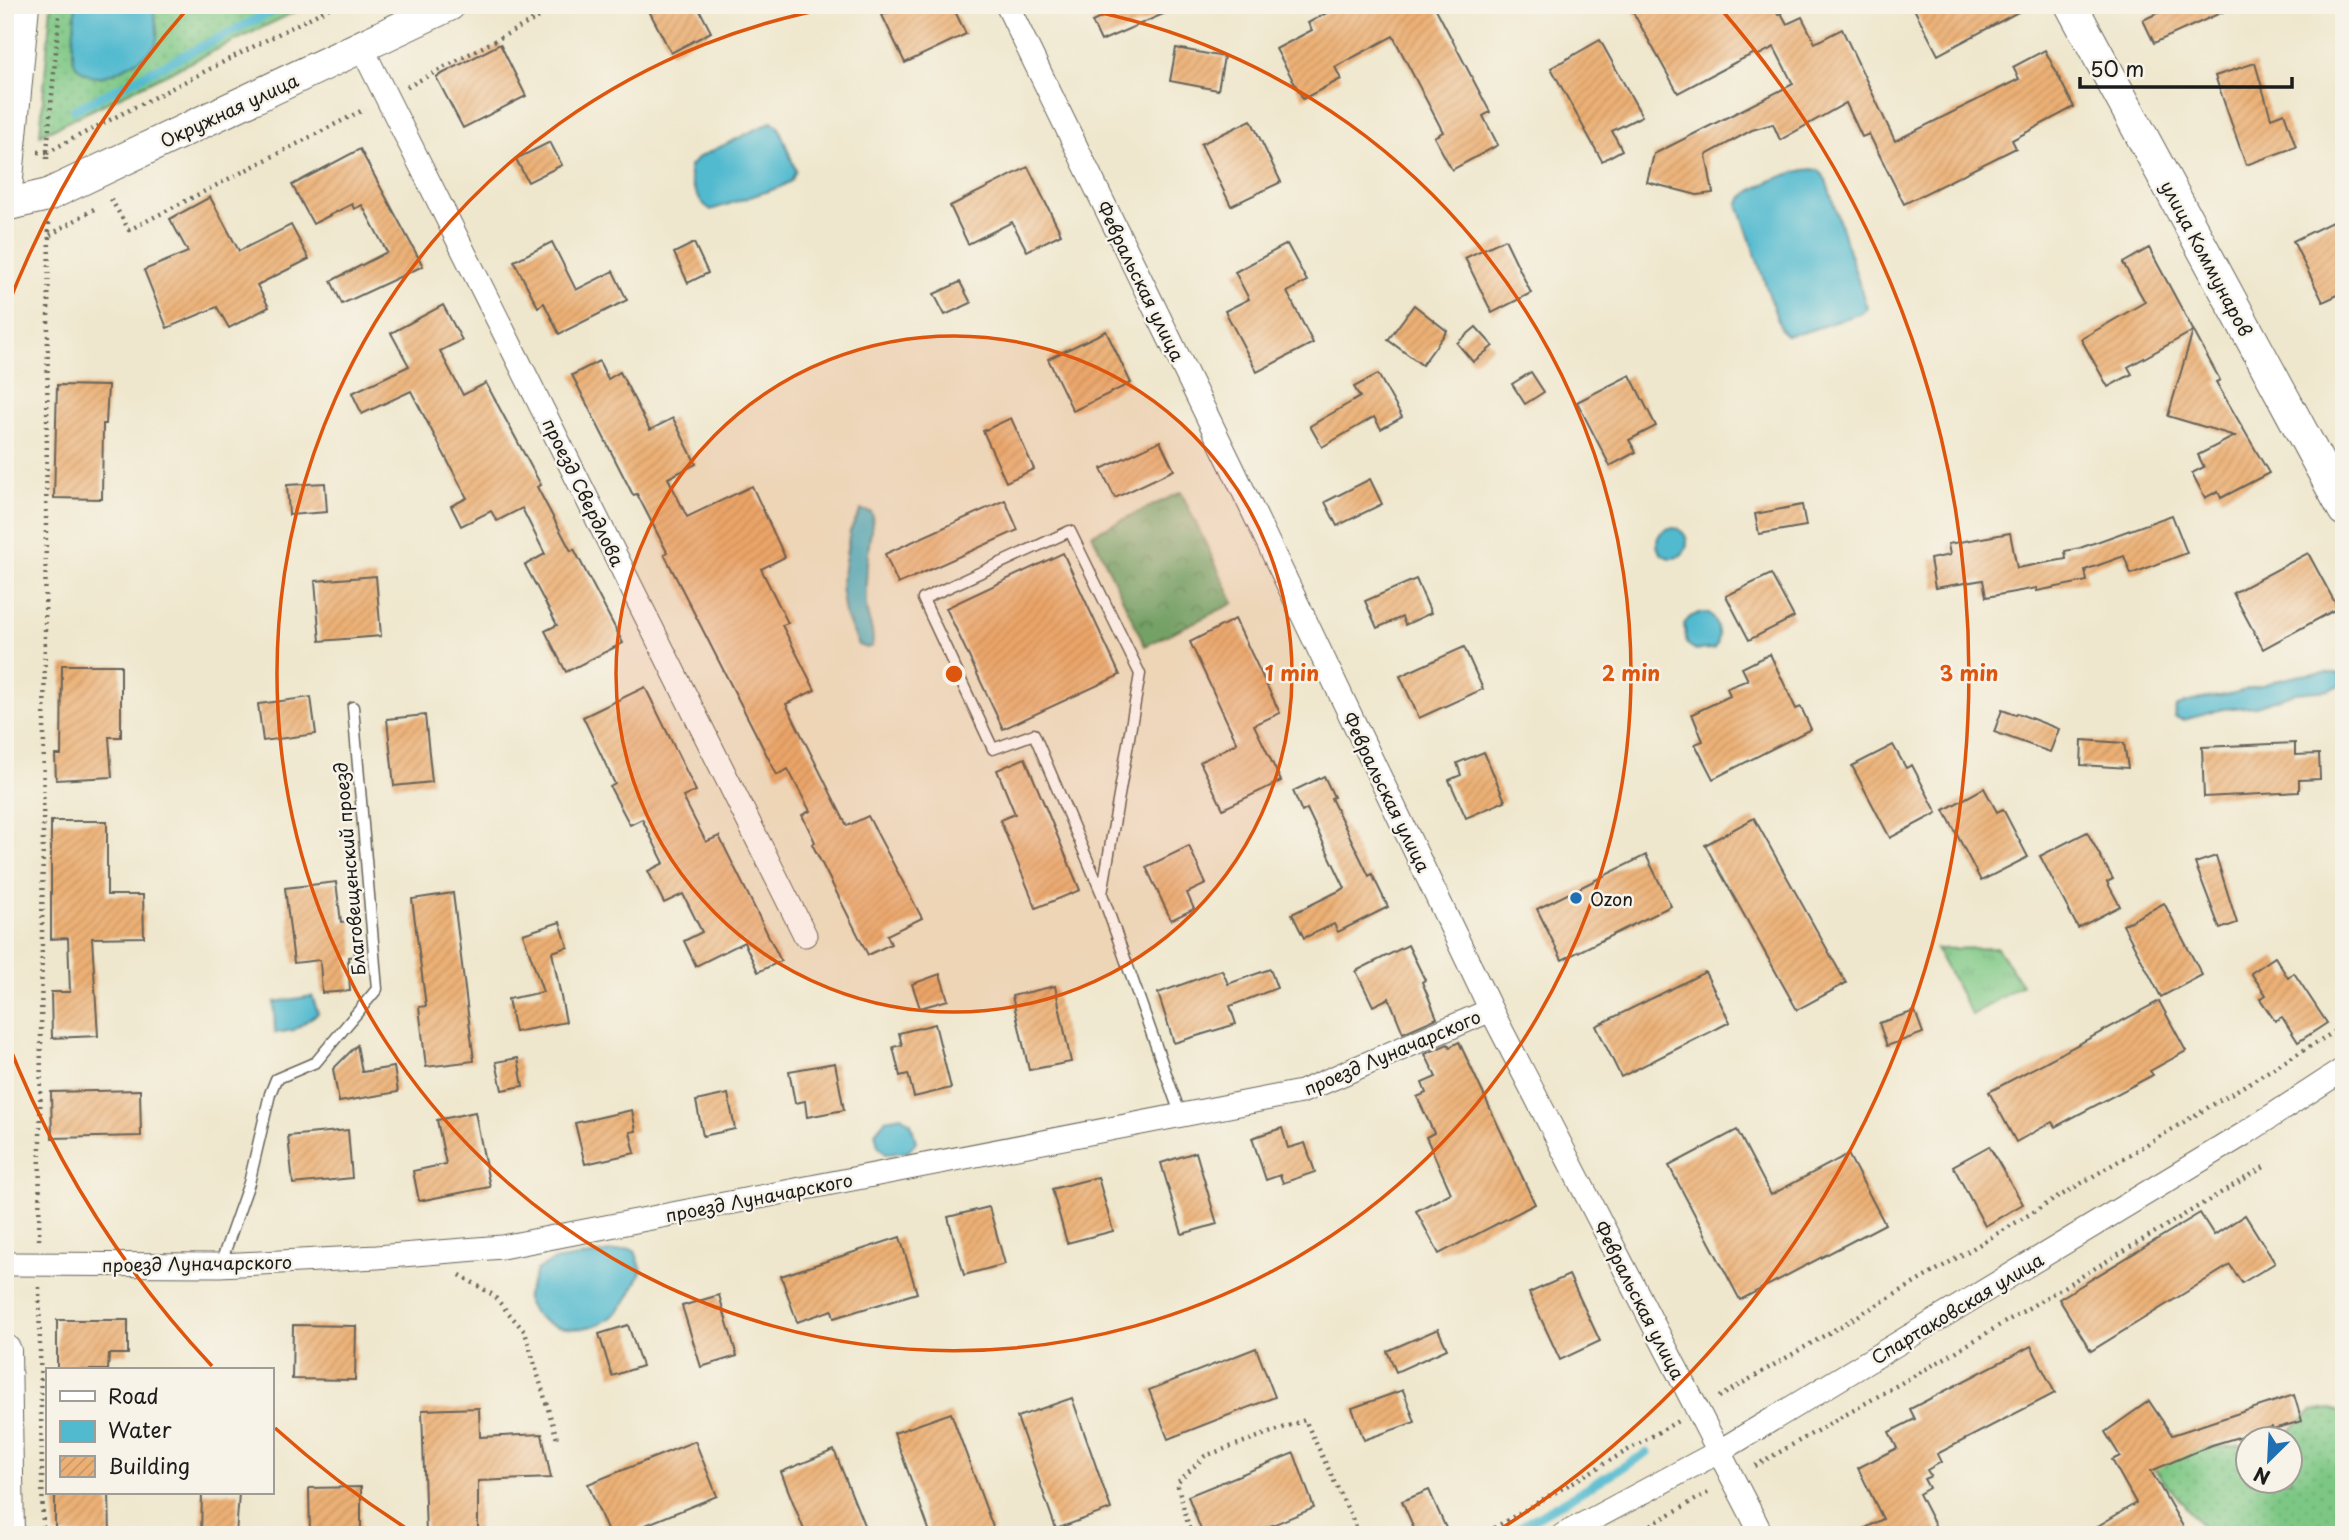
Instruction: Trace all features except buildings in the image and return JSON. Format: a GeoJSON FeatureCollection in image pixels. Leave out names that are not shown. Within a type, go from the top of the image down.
{"type":"FeatureCollection","features":[{"type":"Feature","properties":{"kind":"street"},"geometry":{"type":"LineString","coordinates":[[5,202],[23,5]]}},
{"type":"Feature","properties":{"kind":"street","name":"Окружная улица"},"geometry":{"type":"LineString","coordinates":[[5,202],[48,195],[449,5]]}},
{"type":"Feature","properties":{"kind":"street","name":"Февральская улица"},"geometry":{"type":"LineString","coordinates":[[1007,5],[1491,1010],[1762,1535]]}},
{"type":"Feature","properties":{"kind":"street","name":"улица Коммунаров"},"geometry":{"type":"LineString","coordinates":[[2071,5],[2344,510]]}},
{"type":"Feature","properties":{"kind":"street","name":"проезд Свердлова"},"geometry":{"type":"LineString","coordinates":[[362,48],[805,935]]}},
{"type":"Feature","properties":{"kind":"street","name":"проезд Луначарского"},"geometry":{"type":"LineString","coordinates":[[5,1264],[220,1265],[426,1254],[502,1247],[1301,1092],[1491,1010]]}},
{"type":"Feature","properties":{"kind":"street","name":"Спартаковская улица"},"geometry":{"type":"LineString","coordinates":[[1563,1535],[1720,1451],[2244,1134],[2344,1069]]}},
{"type":"Feature","properties":{"kind":"street"},"geometry":{"type":"LineString","coordinates":[[5,1351],[8,1535]]}},
{"type":"Feature","properties":{"kind":"lane"},"geometry":{"type":"LineString","coordinates":[[1102,894],[1140,674],[1070,531],[923,599],[993,749],[1034,734],[1102,894],[1181,1116]]}},
{"type":"Feature","properties":{"kind":"lane","name":"Благовещенский проезд"},"geometry":{"type":"LineString","coordinates":[[220,1265],[249,1183],[276,1079],[316,1062],[377,989],[353,707]]}},
{"type":"Feature","properties":{"kind":"path"},"geometry":{"type":"LineString","coordinates":[[60,5],[47,152],[335,5]]}},
{"type":"Feature","properties":{"kind":"path"},"geometry":{"type":"LineString","coordinates":[[43,1535],[39,1264],[50,235],[112,199],[130,230],[562,5]]}},
{"type":"Feature","properties":{"kind":"path"},"geometry":{"type":"LineString","coordinates":[[1482,1535],[1930,1274],[2344,1026]]}},
{"type":"Feature","properties":{"kind":"path"},"geometry":{"type":"LineString","coordinates":[[1633,1535],[1940,1361],[2264,1167]]}},
{"type":"Feature","properties":{"kind":"path"},"geometry":{"type":"LineString","coordinates":[[426,1254],[493,1295],[525,1332],[557,1439]]}},
{"type":"Feature","properties":{"kind":"path"},"geometry":{"type":"LineString","coordinates":[[1191,1535],[1177,1483],[1205,1456],[1305,1420],[1360,1535]]}},
{"type":"Feature","properties":{"kind":"green space"},"geometry":{"type":"Polygon","coordinates":[[[51,5],[309,5],[40,135],[51,5]]]}},
{"type":"Feature","properties":{"kind":"green space"},"geometry":{"type":"Polygon","coordinates":[[[1181,492],[1234,603],[1145,646],[1092,534],[1181,492]]]}},
{"type":"Feature","properties":{"kind":"green space"},"geometry":{"type":"Polygon","coordinates":[[[1997,948],[2022,985],[1972,1015],[1936,949],[1997,948]]]}},
{"type":"Feature","properties":{"kind":"green space"},"geometry":{"type":"Polygon","coordinates":[[[2333,1409],[2344,1413],[2344,1535],[2205,1535],[2202,1526],[2152,1467],[2198,1449],[2234,1446],[2234,1494],[2304,1494],[2304,1424],[2298,1424],[2312,1411],[2333,1409]]]}},
{"type":"Feature","properties":{"kind":"water"},"geometry":{"type":"Polygon","coordinates":[[[76,5],[152,5],[157,29],[156,43],[138,60],[119,70],[95,77],[89,75],[77,66],[73,57],[76,5]]]}},
{"type":"Feature","properties":{"kind":"water"},"geometry":{"type":"Polygon","coordinates":[[[771,122],[778,125],[796,171],[791,181],[711,210],[695,191],[690,178],[690,166],[699,157],[771,122]]]}},
{"type":"Feature","properties":{"kind":"water"},"geometry":{"type":"Polygon","coordinates":[[[1813,169],[1820,171],[1826,180],[1867,308],[1862,313],[1802,333],[1786,335],[1781,330],[1738,204],[1760,186],[1795,172],[1813,169]]]}},
{"type":"Feature","properties":{"kind":"water"},"geometry":{"type":"Polygon","coordinates":[[[861,510],[871,512],[873,517],[867,560],[866,609],[873,641],[872,646],[867,648],[859,645],[845,615],[841,586],[850,531],[861,510]]]}},
{"type":"Feature","properties":{"kind":"water"},"geometry":{"type":"Polygon","coordinates":[[[1672,528],[1683,532],[1687,543],[1683,554],[1672,558],[1661,554],[1657,543],[1661,532],[1672,528]]]}},
{"type":"Feature","properties":{"kind":"water"},"geometry":{"type":"Polygon","coordinates":[[[1699,613],[1709,613],[1715,621],[1718,636],[1714,649],[1695,650],[1687,644],[1684,624],[1699,613]]]}},
{"type":"Feature","properties":{"kind":"water"},"geometry":{"type":"Polygon","coordinates":[[[2340,674],[2343,684],[2329,690],[2295,693],[2256,706],[2223,709],[2184,720],[2174,717],[2176,707],[2189,702],[2296,676],[2340,674]]]}},
{"type":"Feature","properties":{"kind":"water"},"geometry":{"type":"Polygon","coordinates":[[[312,996],[318,1013],[294,1030],[275,1033],[274,1002],[312,996]]]}},
{"type":"Feature","properties":{"kind":"water"},"geometry":{"type":"Polygon","coordinates":[[[901,1116],[911,1123],[916,1142],[908,1152],[886,1154],[878,1146],[875,1132],[886,1119],[901,1116]]]}},
{"type":"Feature","properties":{"kind":"water"},"geometry":{"type":"Polygon","coordinates":[[[630,1249],[635,1251],[642,1270],[626,1300],[613,1316],[590,1327],[563,1328],[551,1325],[531,1309],[526,1297],[537,1270],[553,1261],[630,1249]]]}},
{"type":"Feature","properties":{"kind":"waterway"},"geometry":{"type":"LineString","coordinates":[[74,110],[285,5]]}},
{"type":"Feature","properties":{"kind":"waterway"},"geometry":{"type":"LineString","coordinates":[[1506,1535],[1647,1453]]}},
{"type":"Feature","properties":{"kind":"place","name":"Ozon"},"geometry":{"type":"Point","coordinates":[1576,898]}}]}
